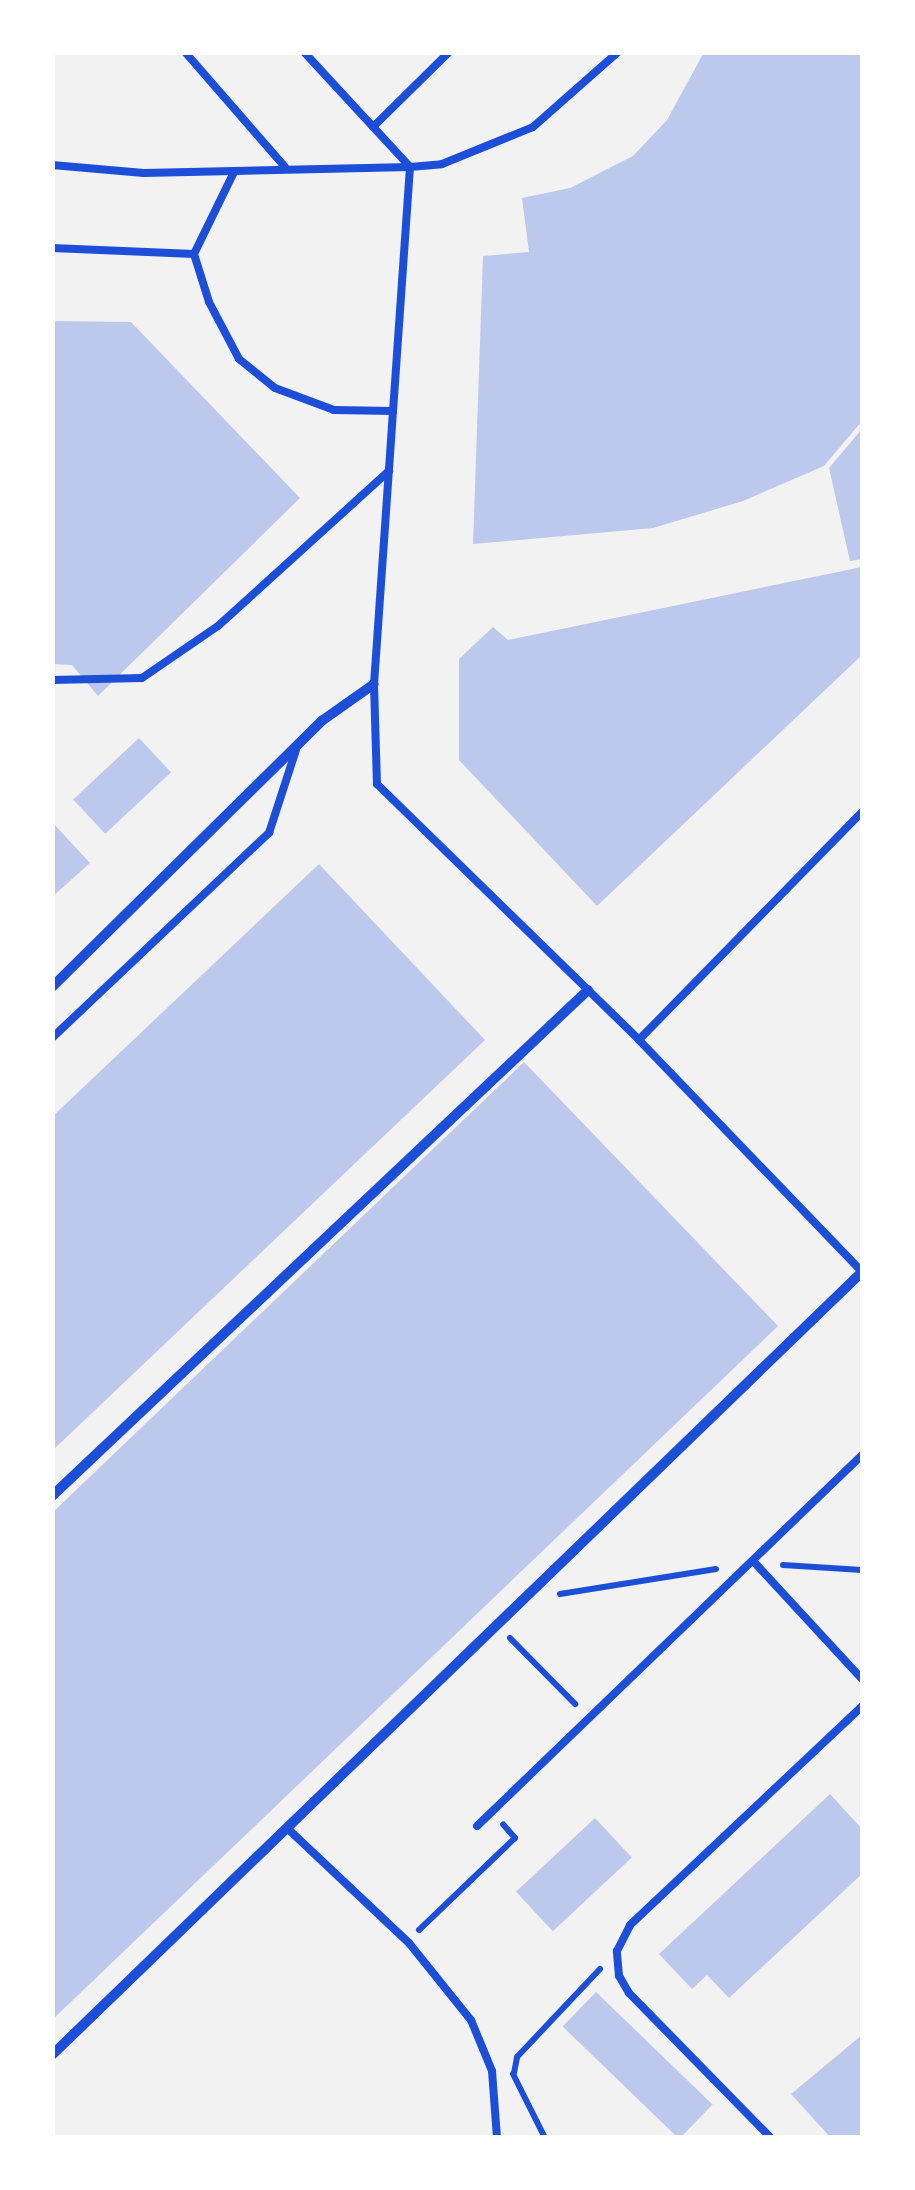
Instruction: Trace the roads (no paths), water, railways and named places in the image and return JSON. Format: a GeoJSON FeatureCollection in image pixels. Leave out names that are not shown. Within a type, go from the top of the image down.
{"type":"FeatureCollection","features":[{"type":"Feature","properties":{"kind":"street"},"geometry":{"type":"LineString","coordinates":[[52,988],[298,744],[374,684]]}},
{"type":"Feature","properties":{"kind":"street"},"geometry":{"type":"LineString","coordinates":[[52,1496],[588,990]]}},
{"type":"Feature","properties":{"kind":"street"},"geometry":{"type":"LineString","coordinates":[[52,2055],[495,1622],[862,1272]]}},
{"type":"Feature","properties":{"kind":"lane"},"geometry":{"type":"LineString","coordinates":[[185,52],[286,167]]}},
{"type":"Feature","properties":{"kind":"lane"},"geometry":{"type":"LineString","coordinates":[[304,52],[410,167],[374,684],[377,784],[639,1040],[862,1272]]}},
{"type":"Feature","properties":{"kind":"lane"},"geometry":{"type":"LineString","coordinates":[[373,127],[449,52]]}},
{"type":"Feature","properties":{"kind":"lane"},"geometry":{"type":"LineString","coordinates":[[52,165],[234,172],[442,164],[532,128],[618,52]]}},
{"type":"Feature","properties":{"kind":"lane"},"geometry":{"type":"LineString","coordinates":[[234,172],[194,254],[209,302],[239,359],[276,388],[334,410],[393,411]]}},
{"type":"Feature","properties":{"kind":"lane"},"geometry":{"type":"LineString","coordinates":[[52,248],[194,254]]}},
{"type":"Feature","properties":{"kind":"lane"},"geometry":{"type":"LineString","coordinates":[[52,680],[142,678],[218,626],[389,471]]}},
{"type":"Feature","properties":{"kind":"lane"},"geometry":{"type":"LineString","coordinates":[[52,1038],[269,834],[298,744]]}},
{"type":"Feature","properties":{"kind":"lane"},"geometry":{"type":"LineString","coordinates":[[639,1040],[862,812]]}},
{"type":"Feature","properties":{"kind":"lane"},"geometry":{"type":"LineString","coordinates":[[477,1826],[755,1563],[862,1455]]}},
{"type":"Feature","properties":{"kind":"lane"},"geometry":{"type":"LineString","coordinates":[[755,1563],[862,1679]]}},
{"type":"Feature","properties":{"kind":"lane"},"geometry":{"type":"LineString","coordinates":[[771,2138],[629,1993],[619,1976],[617,1951],[630,1925],[862,1706]]}},
{"type":"Feature","properties":{"kind":"lane"},"geometry":{"type":"LineString","coordinates":[[287,1828],[409,1943],[471,2020],[492,2071],[497,2138]]}}]}
